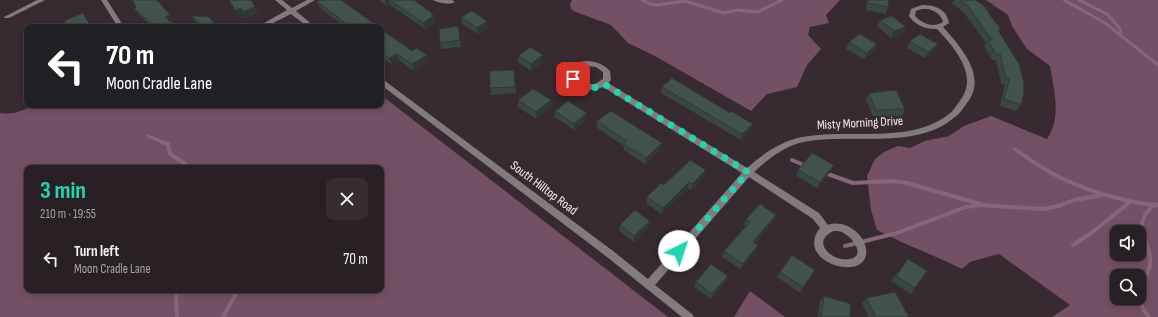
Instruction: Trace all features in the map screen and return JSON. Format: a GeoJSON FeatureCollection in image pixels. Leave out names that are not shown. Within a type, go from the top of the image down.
{"type":"FeatureCollection","features":[{"type":"Feature","properties":{"kind":"street"},"geometry":{"type":"LineString","coordinates":[[8,17],[42,0]]}},
{"type":"Feature","properties":{"kind":"street"},"geometry":{"type":"LineString","coordinates":[[104,0],[119,24]]}},
{"type":"Feature","properties":{"kind":"street"},"geometry":{"type":"LineString","coordinates":[[278,0],[308,24]]}},
{"type":"Feature","properties":{"kind":"street"},"geometry":{"type":"LineString","coordinates":[[266,24],[312,0]]}},
{"type":"Feature","properties":{"kind":"street"},"geometry":{"type":"LineString","coordinates":[[436,0],[452,2]]}},
{"type":"Feature","properties":{"kind":"street"},"geometry":{"type":"LineString","coordinates":[[920,7],[928,7],[941,12],[946,23],[939,27],[926,26],[917,22],[912,16],[913,10],[920,7]]}},
{"type":"Feature","properties":{"kind":"street","name":"Misty Morning Drive"},"geometry":{"type":"LineString","coordinates":[[649,285],[748,172],[766,156],[784,145],[822,136],[882,137],[928,129],[949,118],[962,107],[969,94],[971,79],[968,64],[957,46],[939,27]]}},
{"type":"Feature","properties":{"kind":"street"},"geometry":{"type":"LineString","coordinates":[[586,64],[598,65],[606,71],[607,80],[604,84],[595,88],[584,88],[575,83],[572,75],[573,72],[586,64]]}},
{"type":"Feature","properties":{"kind":"street","name":"South Hilltop Road"},"geometry":{"type":"LineString","coordinates":[[384,83],[689,317]]}},
{"type":"Feature","properties":{"kind":"street"},"geometry":{"type":"LineString","coordinates":[[604,84],[799,204],[816,216],[826,229]]}},
{"type":"Feature","properties":{"kind":"street"},"geometry":{"type":"LineString","coordinates":[[840,227],[854,234],[862,245],[861,257],[850,264],[836,262],[829,259],[823,254],[818,242],[822,232],[826,229],[840,227]]}},
{"type":"Feature","properties":{"kind":"shaded area"},"geometry":{"type":"Polygon","coordinates":[[[572,0],[840,0],[826,15],[829,23],[810,27],[808,35],[821,49],[807,65],[797,87],[767,94],[751,111],[655,56],[628,43],[611,25],[571,9],[570,4],[572,0]]]}},
{"type":"Feature","properties":{"kind":"shaded area"},"geometry":{"type":"Polygon","coordinates":[[[986,0],[1158,0],[1158,317],[1052,317],[1070,305],[999,254],[970,262],[962,269],[877,230],[871,210],[867,176],[875,159],[884,152],[898,146],[910,148],[925,141],[949,136],[964,126],[991,116],[1047,139],[1052,131],[1056,113],[1055,94],[1050,66],[1027,49],[1012,26],[1008,15],[986,0]]]}},
{"type":"Feature","properties":{"kind":"shaded area"},"geometry":{"type":"Polygon","coordinates":[[[384,97],[668,317],[0,317],[0,113],[14,113],[28,108],[384,108],[384,97]]]}},
{"type":"Feature","properties":{"kind":"shaded area"},"geometry":{"type":"Polygon","coordinates":[[[750,291],[785,317],[734,317],[750,291]]]}},
{"type":"Feature","properties":{"kind":"building"},"geometry":{"type":"Polygon","coordinates":[[[132,0],[157,0],[170,15],[165,17],[173,24],[152,24],[134,8],[136,7],[132,0]]]}},
{"type":"Feature","properties":{"kind":"building"},"geometry":{"type":"Polygon","coordinates":[[[229,0],[251,0],[255,7],[243,12],[241,8],[235,10],[229,0]]]}},
{"type":"Feature","properties":{"kind":"building"},"geometry":{"type":"Polygon","coordinates":[[[320,0],[341,0],[375,24],[347,24],[317,2],[320,0]]]}},
{"type":"Feature","properties":{"kind":"building"},"geometry":{"type":"Polygon","coordinates":[[[390,0],[414,0],[434,16],[423,23],[390,0]]]}},
{"type":"Feature","properties":{"kind":"building"},"geometry":{"type":"Polygon","coordinates":[[[869,0],[889,0],[888,7],[868,3],[869,0]]]}},
{"type":"Feature","properties":{"kind":"building"},"geometry":{"type":"Polygon","coordinates":[[[960,0],[976,0],[983,5],[1001,30],[998,30],[1019,64],[1024,82],[1024,93],[1021,105],[1004,99],[1010,78],[1006,78],[1000,54],[996,54],[988,40],[992,40],[968,6],[960,0]]]}},
{"type":"Feature","properties":{"kind":"building"},"geometry":{"type":"Polygon","coordinates":[[[472,11],[487,21],[477,28],[461,17],[472,11]]]}},
{"type":"Feature","properties":{"kind":"building"},"geometry":{"type":"Polygon","coordinates":[[[83,13],[89,24],[66,24],[64,21],[83,13]]]}},
{"type":"Feature","properties":{"kind":"building"},"geometry":{"type":"Polygon","coordinates":[[[192,16],[209,17],[215,24],[201,24],[192,16]]]}},
{"type":"Feature","properties":{"kind":"building"},"geometry":{"type":"Polygon","coordinates":[[[892,16],[906,27],[894,31],[880,20],[892,16]]]}},
{"type":"Feature","properties":{"kind":"building"},"geometry":{"type":"Polygon","coordinates":[[[458,26],[460,40],[440,43],[439,29],[458,26]]]}},
{"type":"Feature","properties":{"kind":"building"},"geometry":{"type":"Polygon","coordinates":[[[384,31],[412,51],[417,48],[427,55],[412,64],[397,54],[389,58],[384,54],[384,31]]]}},
{"type":"Feature","properties":{"kind":"building"},"geometry":{"type":"Polygon","coordinates":[[[860,34],[877,44],[867,53],[849,42],[860,34]]]}},
{"type":"Feature","properties":{"kind":"building"},"geometry":{"type":"Polygon","coordinates":[[[920,34],[938,44],[928,52],[910,41],[920,34]]]}},
{"type":"Feature","properties":{"kind":"building"},"geometry":{"type":"Polygon","coordinates":[[[530,47],[543,55],[531,64],[518,56],[530,47]]]}},
{"type":"Feature","properties":{"kind":"building"},"geometry":{"type":"Polygon","coordinates":[[[514,70],[515,87],[490,88],[490,71],[514,70]]]}},
{"type":"Feature","properties":{"kind":"building"},"geometry":{"type":"Polygon","coordinates":[[[672,78],[730,113],[731,111],[753,124],[742,134],[662,87],[672,78]]]}},
{"type":"Feature","properties":{"kind":"building"},"geometry":{"type":"Polygon","coordinates":[[[533,89],[551,100],[536,112],[518,100],[533,89]]]}},
{"type":"Feature","properties":{"kind":"building"},"geometry":{"type":"Polygon","coordinates":[[[896,90],[905,109],[876,110],[869,93],[896,90]]]}},
{"type":"Feature","properties":{"kind":"building"},"geometry":{"type":"Polygon","coordinates":[[[568,101],[587,113],[574,124],[555,111],[568,101]]]}},
{"type":"Feature","properties":{"kind":"building"},"geometry":{"type":"Polygon","coordinates":[[[611,111],[662,143],[646,158],[624,144],[627,141],[597,121],[611,111]]]}},
{"type":"Feature","properties":{"kind":"building"},"geometry":{"type":"Polygon","coordinates":[[[812,153],[834,165],[820,182],[798,170],[812,153]]]}},
{"type":"Feature","properties":{"kind":"building"},"geometry":{"type":"Polygon","coordinates":[[[690,160],[706,170],[692,184],[689,182],[663,208],[647,197],[661,183],[664,185],[690,160]]]}},
{"type":"Feature","properties":{"kind":"building"},"geometry":{"type":"Polygon","coordinates":[[[760,204],[776,215],[753,242],[758,245],[743,264],[724,251],[750,222],[746,219],[760,204]]]}},
{"type":"Feature","properties":{"kind":"building"},"geometry":{"type":"Polygon","coordinates":[[[635,210],[650,221],[634,236],[620,225],[635,210]]]}},
{"type":"Feature","properties":{"kind":"building"},"geometry":{"type":"Polygon","coordinates":[[[792,255],[815,270],[803,287],[780,272],[792,255]]]}},
{"type":"Feature","properties":{"kind":"building"},"geometry":{"type":"Polygon","coordinates":[[[908,259],[927,271],[915,288],[896,276],[908,259]]]}},
{"type":"Feature","properties":{"kind":"building"},"geometry":{"type":"Polygon","coordinates":[[[711,264],[728,276],[712,294],[696,282],[711,264]]]}},
{"type":"Feature","properties":{"kind":"building"},"geometry":{"type":"Polygon","coordinates":[[[895,292],[909,317],[876,317],[866,298],[895,292]]]}},
{"type":"Feature","properties":{"kind":"building"},"geometry":{"type":"Polygon","coordinates":[[[824,296],[851,304],[850,317],[821,317],[824,296]]]}},
{"type":"Feature","properties":{"kind":"waterway"},"geometry":{"type":"LineString","coordinates":[[642,0],[650,4],[657,5],[685,1],[724,13],[737,10],[758,12],[782,0]]}},
{"type":"Feature","properties":{"kind":"waterway"},"geometry":{"type":"LineString","coordinates":[[1064,0],[1105,23],[1119,34]]}},
{"type":"Feature","properties":{"kind":"waterway"},"geometry":{"type":"LineString","coordinates":[[1079,0],[1107,14],[1121,30],[1119,34]]}},
{"type":"Feature","properties":{"kind":"waterway"},"geometry":{"type":"LineString","coordinates":[[1119,34],[1158,65]]}},
{"type":"Feature","properties":{"kind":"waterway"},"geometry":{"type":"LineString","coordinates":[[148,136],[165,143]]}},
{"type":"Feature","properties":{"kind":"waterway"},"geometry":{"type":"LineString","coordinates":[[165,143],[168,144],[170,154],[186,165]]}},
{"type":"Feature","properties":{"kind":"waterway"},"geometry":{"type":"LineString","coordinates":[[1015,149],[1039,166],[1075,184],[1116,198],[1154,205]]}},
{"type":"Feature","properties":{"kind":"waterway"},"geometry":{"type":"LineString","coordinates":[[792,160],[806,166]]}},
{"type":"Feature","properties":{"kind":"waterway"},"geometry":{"type":"LineString","coordinates":[[825,173],[853,183],[892,181],[907,183],[980,204]]}},
{"type":"Feature","properties":{"kind":"waterway"},"geometry":{"type":"LineString","coordinates":[[845,246],[897,233],[966,207],[981,205],[1043,209],[1059,206],[1074,200],[1103,195]]}},
{"type":"Feature","properties":{"kind":"waterway"},"geometry":{"type":"LineString","coordinates":[[1073,245],[1090,234],[1130,202]]}},
{"type":"Feature","properties":{"kind":"waterway"},"geometry":{"type":"LineString","coordinates":[[1146,276],[1150,265],[1150,256],[1142,227],[1146,213],[1154,205]]}},
{"type":"Feature","properties":{"kind":"waterway"},"geometry":{"type":"LineString","coordinates":[[177,317],[176,297],[178,293]]}},
{"type":"Feature","properties":{"kind":"waterway"},"geometry":{"type":"LineString","coordinates":[[223,317],[236,293]]}},
{"type":"Feature","properties":{"kind":"waterway"},"geometry":{"type":"LineString","coordinates":[[1142,305],[1149,317]]}},
{"type":"Feature","properties":{"kind":"route"},"geometry":{"type":"LineString","coordinates":[[573,79],[578,86],[584,88],[595,88],[604,84],[748,172],[679,251]]}}]}
